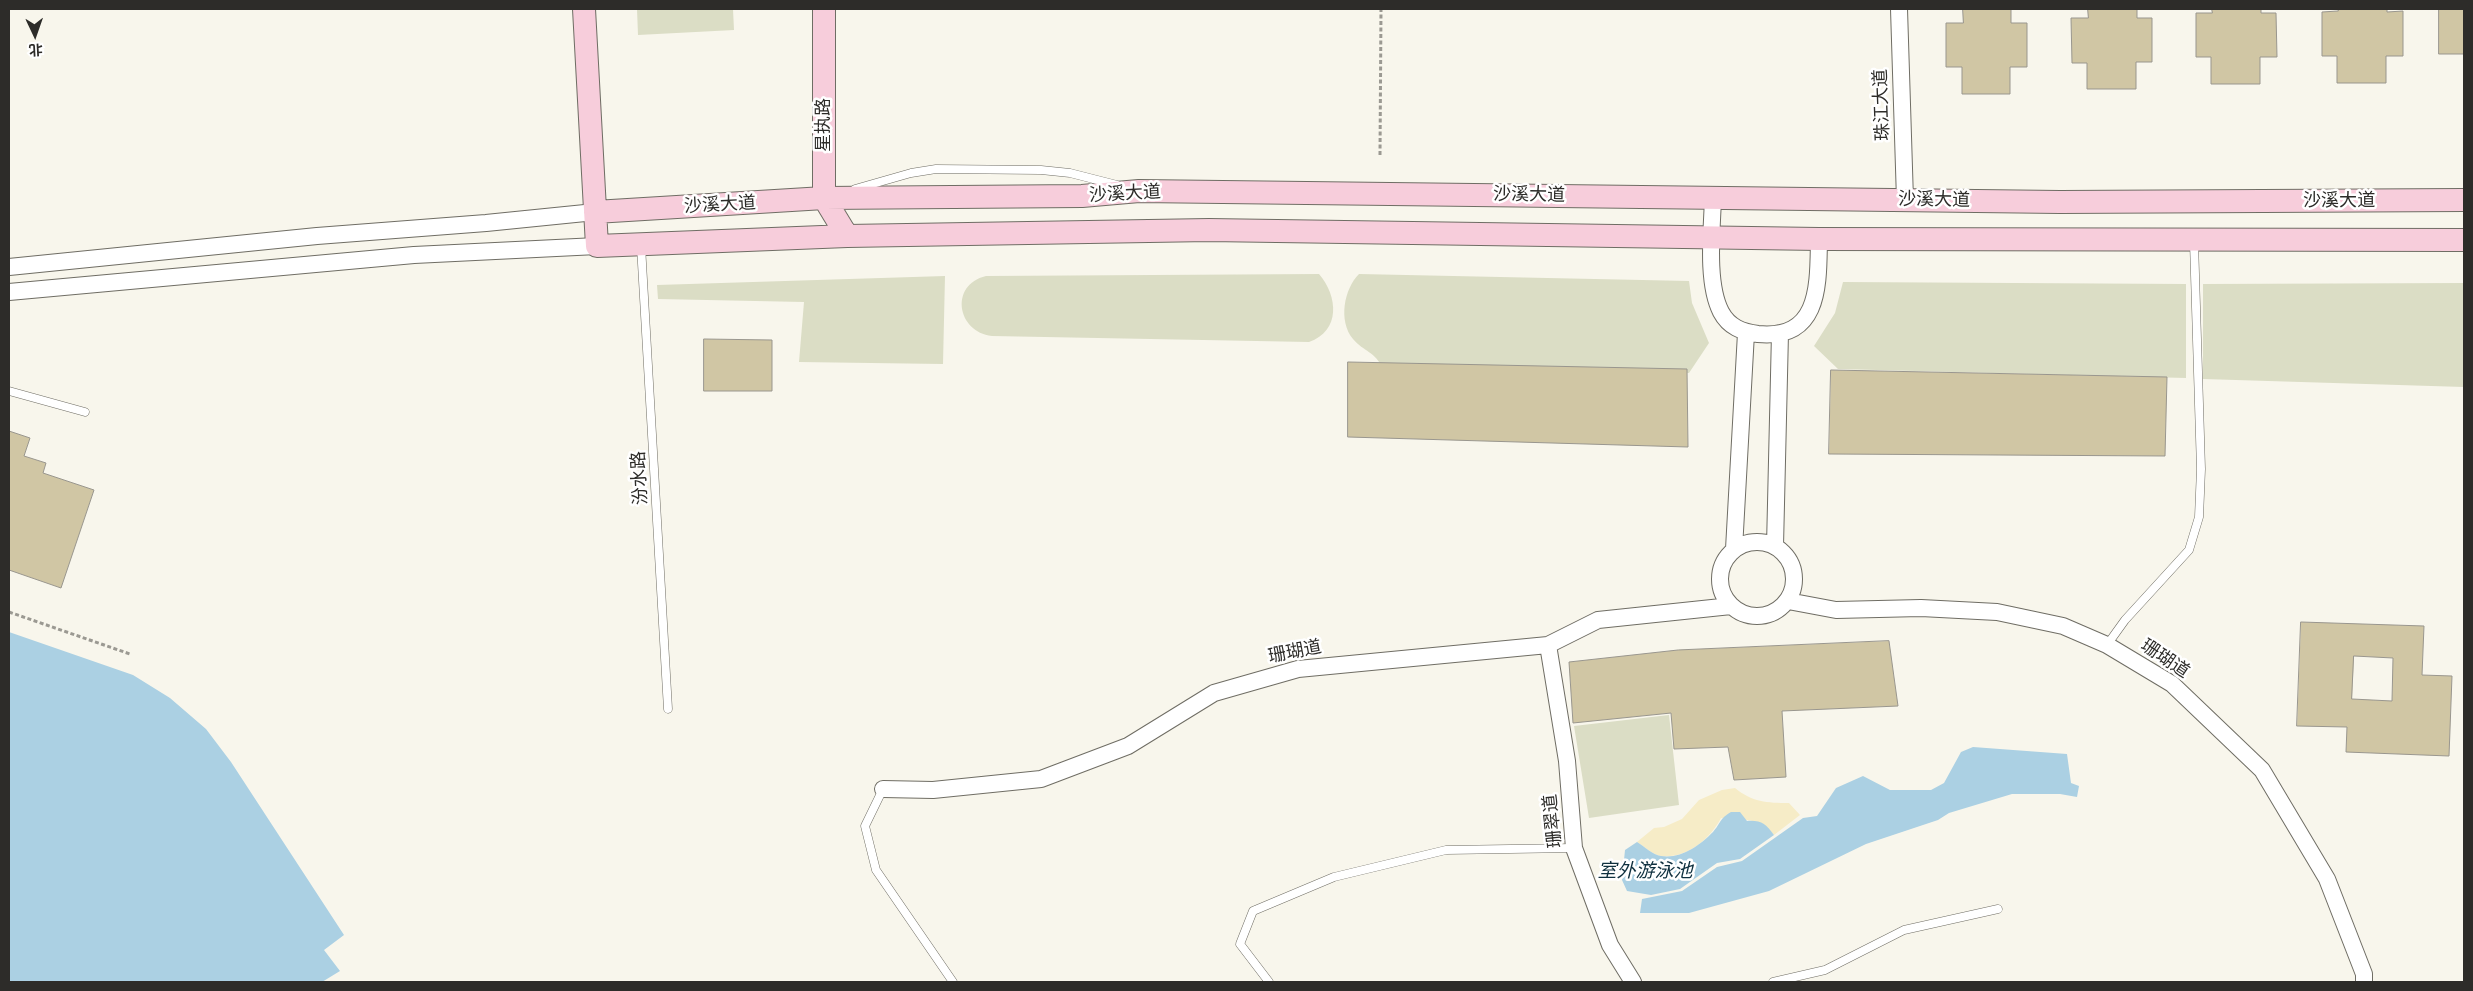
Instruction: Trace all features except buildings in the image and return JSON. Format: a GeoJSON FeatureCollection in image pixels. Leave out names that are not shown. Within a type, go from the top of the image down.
{"type":"FeatureCollection","features":[{"type":"Feature","properties":{"kind":"main road"},"geometry":{"type":"LineString","coordinates":[[584,9],[597,246]]}},
{"type":"Feature","properties":{"kind":"main road","name":"星执路"},"geometry":{"type":"LineString","coordinates":[[824,9],[824,198]]}},
{"type":"Feature","properties":{"kind":"main road","name":"沙溪大道"},"geometry":{"type":"LineString","coordinates":[[595,212],[824,198],[1082,196],[1138,191],[1905,200],[2464,200]]}},
{"type":"Feature","properties":{"kind":"main road"},"geometry":{"type":"LineString","coordinates":[[824,198],[846,236]]}},
{"type":"Feature","properties":{"kind":"main road","name":"沙溪大道"},"geometry":{"type":"LineString","coordinates":[[597,246],[846,236],[1209,230],[1819,238],[2464,240]]}},
{"type":"Feature","properties":{"kind":"street","name":"珠江大道"},"geometry":{"type":"LineString","coordinates":[[1899,9],[1905,200]]}},
{"type":"Feature","properties":{"kind":"street"},"geometry":{"type":"LineString","coordinates":[[1713,198],[1713,273],[1716,302],[1728,322],[1737,329],[1746,332],[1780,333],[1797,326],[1809,313],[1818,283],[1819,238]]}},
{"type":"Feature","properties":{"kind":"street"},"geometry":{"type":"LineString","coordinates":[[9,267],[278,239],[595,212]]}},
{"type":"Feature","properties":{"kind":"street"},"geometry":{"type":"LineString","coordinates":[[9,292],[414,255],[597,246]]}},
{"type":"Feature","properties":{"kind":"street"},"geometry":{"type":"LineString","coordinates":[[1734,549],[1746,332]]}},
{"type":"Feature","properties":{"kind":"street"},"geometry":{"type":"LineString","coordinates":[[1775,546],[1780,333]]}},
{"type":"Feature","properties":{"kind":"street"},"geometry":{"type":"LineString","coordinates":[[1754,541],[1775,546],[1788,556],[1794,570],[1795,587],[1788,601],[1776,612],[1760,617],[1744,614],[1731,606],[1721,593],[1719,577],[1724,561],[1734,549],[1754,541]]}},
{"type":"Feature","properties":{"kind":"street","name":"珊瑚道"},"geometry":{"type":"LineString","coordinates":[[1788,601],[1836,610],[1921,608],[1996,612],[2063,626],[2107,645],[2172,684],[2262,770],[2327,879],[2364,974],[2364,982]]}},
{"type":"Feature","properties":{"kind":"street","name":"珊瑚道"},"geometry":{"type":"LineString","coordinates":[[883,789],[933,790],[1041,779],[1128,746],[1214,693],[1298,669],[1548,645],[1598,620],[1731,606]]}},
{"type":"Feature","properties":{"kind":"street","name":"珊翠道"},"geometry":{"type":"LineString","coordinates":[[1548,645],[1567,761],[1574,848],[1610,945],[1632,982]]}},
{"type":"Feature","properties":{"kind":"lane"},"geometry":{"type":"LineString","coordinates":[[824,198],[911,173],[936,169],[1041,170],[1085,177],[1138,191]]}},
{"type":"Feature","properties":{"kind":"lane"},"geometry":{"type":"LineString","coordinates":[[2107,645],[2125,620],[2189,550],[2199,517],[2201,469],[2194,240]]}},
{"type":"Feature","properties":{"kind":"lane","name":"汾水路"},"geometry":{"type":"LineString","coordinates":[[641,244],[668,710]]}},
{"type":"Feature","properties":{"kind":"lane"},"geometry":{"type":"LineString","coordinates":[[9,391],[85,412]]}},
{"type":"Feature","properties":{"kind":"lane"},"geometry":{"type":"LineString","coordinates":[[883,789],[865,826],[876,870],[953,982]]}},
{"type":"Feature","properties":{"kind":"lane"},"geometry":{"type":"LineString","coordinates":[[1270,982],[1240,944],[1253,911],[1334,878],[1446,850],[1574,848]]}},
{"type":"Feature","properties":{"kind":"lane"},"geometry":{"type":"LineString","coordinates":[[1773,982],[1825,970],[1904,930],[1998,909]]}},
{"type":"Feature","properties":{"kind":"path"},"geometry":{"type":"LineString","coordinates":[[1380,155],[1381,9]]}},
{"type":"Feature","properties":{"kind":"path"},"geometry":{"type":"LineString","coordinates":[[9,612],[130,654]]}},
{"type":"Feature","properties":{"kind":"green space"},"geometry":{"type":"Polygon","coordinates":[[[637,9],[733,9],[734,30],[638,35],[637,9]]]}},
{"type":"Feature","properties":{"kind":"green space"},"geometry":{"type":"Polygon","coordinates":[[[1319,274],[1330,292],[1333,312],[1327,330],[1309,342],[992,336],[980,333],[971,326],[965,318],[962,308],[962,298],[966,289],[974,281],[986,276],[1319,274]]]}},
{"type":"Feature","properties":{"kind":"green space"},"geometry":{"type":"Polygon","coordinates":[[[1359,274],[1689,281],[1692,303],[1709,343],[1689,373],[1383,369],[1373,355],[1357,343],[1348,332],[1344,314],[1345,305],[1350,288],[1359,274]]]}},
{"type":"Feature","properties":{"kind":"green space"},"geometry":{"type":"Polygon","coordinates":[[[945,276],[943,364],[799,362],[804,302],[658,299],[657,285],[945,276]]]}},
{"type":"Feature","properties":{"kind":"green space"},"geometry":{"type":"Polygon","coordinates":[[[1843,282],[2186,284],[2186,378],[1838,369],[1814,346],[1835,313],[1843,282]]]}},
{"type":"Feature","properties":{"kind":"green space"},"geometry":{"type":"Polygon","coordinates":[[[2464,283],[2464,387],[2203,379],[2203,284],[2464,283]]]}},
{"type":"Feature","properties":{"kind":"green space"},"geometry":{"type":"Polygon","coordinates":[[[1669,715],[1679,805],[1589,818],[1574,726],[1669,715]]]}},
{"type":"Feature","properties":{"kind":"sand"},"geometry":{"type":"Polygon","coordinates":[[[1735,788],[1741,793],[1760,801],[1789,803],[1800,815],[1774,835],[1757,822],[1721,818],[1711,833],[1697,846],[1689,851],[1671,856],[1658,855],[1637,842],[1654,828],[1664,827],[1682,819],[1699,800],[1722,790],[1735,788]]]}},
{"type":"Feature","properties":{"kind":"water"},"geometry":{"type":"Polygon","coordinates":[[[9,632],[133,675],[170,698],[206,729],[231,762],[344,935],[324,950],[340,971],[322,982],[9,982],[9,632]]]}},
{"type":"Feature","properties":{"kind":"water"},"geometry":{"type":"Polygon","coordinates":[[[1973,747],[2067,754],[2071,783],[2079,786],[2077,797],[2060,794],[2012,794],[1949,813],[1938,820],[1866,844],[1769,891],[1689,913],[1640,913],[1642,899],[1682,891],[1717,867],[1742,861],[1803,818],[1817,816],[1836,788],[1863,776],[1890,790],[1931,790],[1944,783],[1961,752],[1973,747]]]}},
{"type":"Feature","properties":{"kind":"water","name":"室外游泳池"},"geometry":{"type":"Polygon","coordinates":[[[1731,812],[1740,812],[1747,821],[1756,821],[1763,824],[1774,835],[1740,859],[1717,863],[1680,889],[1651,895],[1627,891],[1622,880],[1625,850],[1637,842],[1661,856],[1683,853],[1696,847],[1708,837],[1722,819],[1731,812]]]}}]}
